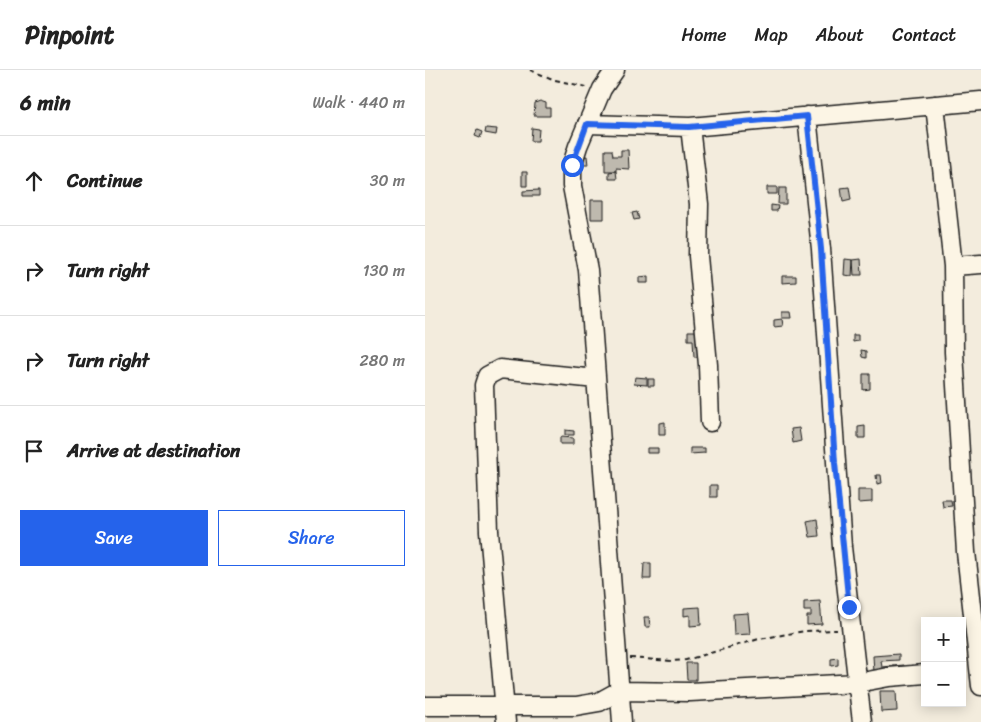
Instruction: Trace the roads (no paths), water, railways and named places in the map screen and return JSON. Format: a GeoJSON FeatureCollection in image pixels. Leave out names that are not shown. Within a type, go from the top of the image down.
{"type":"FeatureCollection","features":[{"type":"Feature","properties":{"kind":"street"},"geometry":{"type":"LineString","coordinates":[[615,70],[602,89],[587,124],[572,165],[572,186],[588,270],[605,524],[618,658],[621,722]]}},
{"type":"Feature","properties":{"kind":"street"},"geometry":{"type":"LineString","coordinates":[[587,124],[689,127],[981,101]]}},
{"type":"Feature","properties":{"kind":"street"},"geometry":{"type":"LineString","coordinates":[[935,104],[953,266],[955,381],[976,674]]}},
{"type":"Feature","properties":{"kind":"street"},"geometry":{"type":"LineString","coordinates":[[807,116],[821,249],[842,547],[861,722]]}},
{"type":"Feature","properties":{"kind":"street"},"geometry":{"type":"LineString","coordinates":[[689,127],[699,204],[699,256],[708,365],[709,422]]}},
{"type":"Feature","properties":{"kind":"street"},"geometry":{"type":"LineString","coordinates":[[953,266],[981,264]]}},
{"type":"Feature","properties":{"kind":"street"},"geometry":{"type":"LineString","coordinates":[[505,713],[489,531],[484,386],[487,376],[500,369],[596,379]]}},
{"type":"Feature","properties":{"kind":"street"},"geometry":{"type":"LineString","coordinates":[[425,706],[505,713],[588,706],[619,691],[689,692],[857,684],[889,677],[921,674]]}}]}
